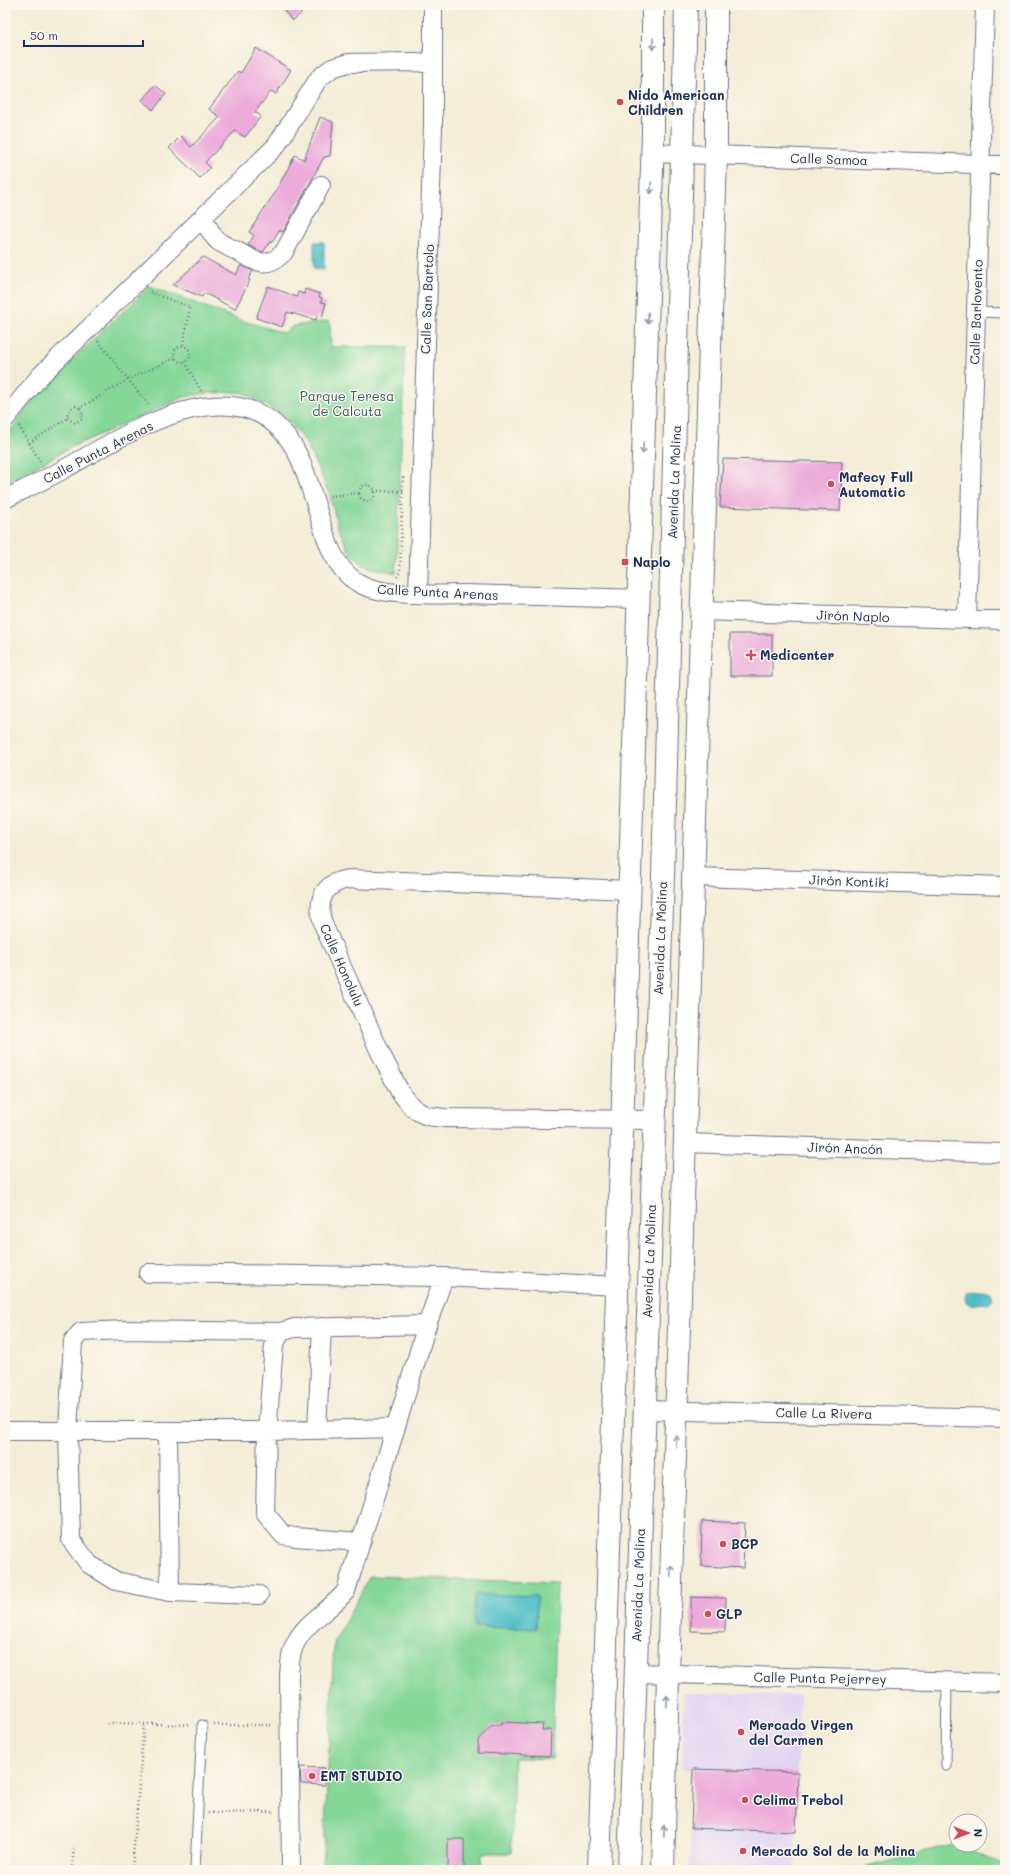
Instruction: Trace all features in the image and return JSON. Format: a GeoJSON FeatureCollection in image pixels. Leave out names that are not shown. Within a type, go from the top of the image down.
{"type":"FeatureCollection","features":[{"type":"Feature","properties":{"kind":"main road"},"geometry":{"type":"LineString","coordinates":[[599,1870],[652,154],[653,5]]}},
{"type":"Feature","properties":{"kind":"main road","name":"Avenida La Molina"},"geometry":{"type":"LineString","coordinates":[[629,1870],[664,820],[686,5]]}},
{"type":"Feature","properties":{"kind":"main road"},"geometry":{"type":"LineString","coordinates":[[663,1870],[684,1143],[694,877],[716,156],[716,5]]}},
{"type":"Feature","properties":{"kind":"main road"},"geometry":{"type":"LineString","coordinates":[[609,1518],[640,1538]]}},
{"type":"Feature","properties":{"kind":"main road"},"geometry":{"type":"LineString","coordinates":[[629,1844],[636,1870]]}},
{"type":"Feature","properties":{"kind":"street","name":"Calle San Bartolo"},"geometry":{"type":"LineString","coordinates":[[418,593],[433,126],[433,5]]}},
{"type":"Feature","properties":{"kind":"street","name":"Calle Barlovento"},"geometry":{"type":"LineString","coordinates":[[967,619],[985,5]]}},
{"type":"Feature","properties":{"kind":"street"},"geometry":{"type":"LineString","coordinates":[[10,420],[40,376],[276,146],[318,78],[332,68],[348,63],[417,62],[433,64]]}},
{"type":"Feature","properties":{"kind":"street","name":"Calle Samoa"},"geometry":{"type":"LineString","coordinates":[[652,154],[1005,165]]}},
{"type":"Feature","properties":{"kind":"street"},"geometry":{"type":"LineString","coordinates":[[203,218],[218,241],[257,262],[269,263],[277,259],[284,252],[321,185]]}},
{"type":"Feature","properties":{"kind":"street","name":"Calle Punta Arenas"},"geometry":{"type":"LineString","coordinates":[[5,499],[62,471],[121,438],[163,419],[214,405],[236,406],[257,412],[276,425],[298,454],[304,467],[334,558],[348,576],[357,582],[378,591],[638,599]]}},
{"type":"Feature","properties":{"kind":"street","name":"Jirón Naplo"},"geometry":{"type":"LineString","coordinates":[[701,611],[1005,620]]}},
{"type":"Feature","properties":{"kind":"street","name":"Jirón Kontiki"},"geometry":{"type":"LineString","coordinates":[[694,877],[1005,886]]}},
{"type":"Feature","properties":{"kind":"street","name":"Calle Honolulu"},"geometry":{"type":"LineString","coordinates":[[630,890],[350,879],[342,880],[328,888],[321,901],[320,908],[323,924],[379,1050],[400,1092],[412,1107],[427,1116],[435,1118],[654,1120]]}},
{"type":"Feature","properties":{"kind":"street","name":"Jirón Ancón"},"geometry":{"type":"LineString","coordinates":[[684,1143],[1005,1153]]}},
{"type":"Feature","properties":{"kind":"street"},"geometry":{"type":"LineString","coordinates":[[148,1273],[444,1277],[617,1286]]}},
{"type":"Feature","properties":{"kind":"street"},"geometry":{"type":"LineString","coordinates":[[291,1870],[289,1674],[293,1649],[304,1630],[318,1616],[336,1603],[346,1590],[427,1325],[444,1277]]}},
{"type":"Feature","properties":{"kind":"street"},"geometry":{"type":"LineString","coordinates":[[259,1595],[170,1592],[116,1581],[89,1564],[71,1540],[68,1431],[73,1341],[81,1332],[125,1330],[281,1332],[294,1328],[427,1325]]}},
{"type":"Feature","properties":{"kind":"street"},"geometry":{"type":"LineString","coordinates":[[318,1430],[322,1327]]}},
{"type":"Feature","properties":{"kind":"street"},"geometry":{"type":"LineString","coordinates":[[281,1332],[274,1345],[267,1430],[265,1513],[283,1535],[360,1542]]}},
{"type":"Feature","properties":{"kind":"street","name":"Calle La Rivera"},"geometry":{"type":"LineString","coordinates":[[644,1410],[1005,1418]]}},
{"type":"Feature","properties":{"kind":"street"},"geometry":{"type":"LineString","coordinates":[[5,1431],[318,1430],[395,1428]]}},
{"type":"Feature","properties":{"kind":"street"},"geometry":{"type":"LineString","coordinates":[[168,1431],[170,1592]]}},
{"type":"Feature","properties":{"kind":"street","name":"Calle Punta Pejerrey"},"geometry":{"type":"LineString","coordinates":[[635,1673],[947,1681],[1005,1684]]}},
{"type":"Feature","properties":{"kind":"lane"},"geometry":{"type":"LineString","coordinates":[[976,312],[1005,313]]}},
{"type":"Feature","properties":{"kind":"lane"},"geometry":{"type":"LineString","coordinates":[[946,1766],[947,1681]]}},
{"type":"Feature","properties":{"kind":"lane"},"geometry":{"type":"LineString","coordinates":[[195,1870],[199,1813],[202,1725]]}},
{"type":"Feature","properties":{"kind":"path"},"geometry":{"type":"LineString","coordinates":[[143,289],[190,307],[183,346]]}},
{"type":"Feature","properties":{"kind":"path"},"geometry":{"type":"LineString","coordinates":[[97,340],[154,412]]}},
{"type":"Feature","properties":{"kind":"path"},"geometry":{"type":"LineString","coordinates":[[183,346],[188,348],[190,354],[189,358],[185,362],[179,362],[175,358],[176,349],[183,346]]}},
{"type":"Feature","properties":{"kind":"path"},"geometry":{"type":"LineString","coordinates":[[68,418],[67,412],[71,408],[76,406],[80,408],[129,379],[175,358]]}},
{"type":"Feature","properties":{"kind":"path"},"geometry":{"type":"LineString","coordinates":[[185,362],[204,396]]}},
{"type":"Feature","properties":{"kind":"path"},"geometry":{"type":"LineString","coordinates":[[68,418],[75,422],[80,421],[83,414],[80,408]]}},
{"type":"Feature","properties":{"kind":"path"},"geometry":{"type":"LineString","coordinates":[[29,444],[68,418]]}},
{"type":"Feature","properties":{"kind":"path"},"geometry":{"type":"LineString","coordinates":[[10,420],[29,444],[42,466]]}},
{"type":"Feature","properties":{"kind":"path"},"geometry":{"type":"LineString","coordinates":[[390,576],[396,578],[400,572],[403,475]]}},
{"type":"Feature","properties":{"kind":"path"},"geometry":{"type":"LineString","coordinates":[[359,493],[361,488],[366,485],[371,487],[374,491],[403,491]]}},
{"type":"Feature","properties":{"kind":"path"},"geometry":{"type":"LineString","coordinates":[[359,493],[361,498],[367,501],[372,499],[374,491]]}},
{"type":"Feature","properties":{"kind":"path"},"geometry":{"type":"LineString","coordinates":[[329,503],[328,496],[359,493]]}},
{"type":"Feature","properties":{"kind":"path"},"geometry":{"type":"LineString","coordinates":[[132,1870],[144,1724]]}},
{"type":"Feature","properties":{"kind":"path"},"geometry":{"type":"LineString","coordinates":[[199,1813],[290,1812]]}},
{"type":"Feature","properties":{"kind":"path"},"geometry":{"type":"LineString","coordinates":[[72,1870],[74,1846]]}},
{"type":"Feature","properties":{"kind":"shaded area","name":"Mercado Virgen del Carmen"},"geometry":{"type":"Polygon","coordinates":[[[683,1693],[800,1695],[798,1772],[682,1769],[683,1693]]]}},
{"type":"Feature","properties":{"kind":"shaded area","name":"Mercado Sol de la Molina"},"geometry":{"type":"Polygon","coordinates":[[[691,1828],[796,1832],[795,1870],[690,1870],[691,1828]]]}},
{"type":"Feature","properties":{"kind":"green space","name":"Parque Teresa de Calcuta"},"geometry":{"type":"Polygon","coordinates":[[[150,286],[243,321],[284,333],[293,326],[330,321],[331,347],[405,347],[396,573],[364,566],[350,553],[338,527],[329,493],[306,443],[284,415],[242,392],[207,393],[184,397],[74,446],[5,483],[5,439],[35,395],[150,286]]]}},
{"type":"Feature","properties":{"kind":"green space"},"geometry":{"type":"Polygon","coordinates":[[[370,1576],[557,1583],[552,1759],[514,1758],[511,1853],[482,1853],[481,1870],[323,1870],[334,1643],[370,1576]]]}},
{"type":"Feature","properties":{"kind":"green space"},"geometry":{"type":"Polygon","coordinates":[[[948,1845],[948,1853],[975,1853],[1005,1865],[1005,1870],[856,1870],[948,1845]]]}},
{"type":"Feature","properties":{"kind":"water"},"geometry":{"type":"Polygon","coordinates":[[[314,242],[324,242],[324,269],[314,268],[314,242]]]}},
{"type":"Feature","properties":{"kind":"water"},"geometry":{"type":"Polygon","coordinates":[[[984,1290],[991,1292],[993,1299],[989,1304],[981,1303],[974,1306],[966,1302],[965,1297],[967,1292],[984,1290]]]}},
{"type":"Feature","properties":{"kind":"water"},"geometry":{"type":"Polygon","coordinates":[[[475,1594],[537,1596],[536,1629],[474,1627],[475,1594]]]}},
{"type":"Feature","properties":{"kind":"building"},"geometry":{"type":"Polygon","coordinates":[[[280,5],[311,5],[292,21],[280,5]]]}},
{"type":"Feature","properties":{"kind":"building"},"geometry":{"type":"Polygon","coordinates":[[[256,48],[291,70],[276,94],[271,91],[255,112],[261,116],[245,137],[235,131],[205,162],[210,168],[200,178],[169,148],[181,136],[191,147],[220,117],[209,109],[238,71],[241,73],[256,48]]]}},
{"type":"Feature","properties":{"kind":"building"},"geometry":{"type":"Polygon","coordinates":[[[155,85],[166,94],[153,110],[142,100],[155,85]]]}},
{"type":"Feature","properties":{"kind":"building"},"geometry":{"type":"Polygon","coordinates":[[[320,117],[333,122],[330,156],[324,157],[283,232],[279,230],[272,242],[270,242],[263,252],[255,249],[248,245],[254,235],[249,232],[276,191],[295,155],[304,160],[320,117]]]}},
{"type":"Feature","properties":{"kind":"building"},"geometry":{"type":"Polygon","coordinates":[[[203,257],[236,275],[241,265],[253,271],[235,309],[204,293],[202,297],[173,285],[203,257]]]}},
{"type":"Feature","properties":{"kind":"building"},"geometry":{"type":"Polygon","coordinates":[[[268,286],[297,297],[298,292],[304,294],[305,289],[320,294],[319,297],[322,298],[321,302],[326,303],[322,317],[317,316],[316,320],[287,312],[282,327],[256,318],[268,286]]]}},
{"type":"Feature","properties":{"kind":"building","name":"Mafecy Full Automatic"},"geometry":{"type":"Polygon","coordinates":[[[723,459],[842,462],[840,511],[720,507],[723,459]]]}},
{"type":"Feature","properties":{"kind":"building","name":"Medicenter"},"geometry":{"type":"Polygon","coordinates":[[[730,634],[772,634],[772,676],[730,676],[730,634]]]}},
{"type":"Feature","properties":{"kind":"building","name":"BCP"},"geometry":{"type":"Polygon","coordinates":[[[702,1521],[745,1523],[743,1568],[701,1566],[702,1521]]]}},
{"type":"Feature","properties":{"kind":"building","name":"GLP"},"geometry":{"type":"Polygon","coordinates":[[[691,1597],[726,1598],[725,1632],[691,1631],[691,1597]]]}},
{"type":"Feature","properties":{"kind":"building"},"geometry":{"type":"Polygon","coordinates":[[[502,1722],[543,1724],[542,1730],[551,1730],[550,1756],[478,1753],[478,1740],[492,1725],[501,1725],[502,1722]]]}},
{"type":"Feature","properties":{"kind":"building","name":"EMT STUDIO"},"geometry":{"type":"Polygon","coordinates":[[[300,1767],[325,1768],[325,1785],[301,1784],[300,1767]]]}},
{"type":"Feature","properties":{"kind":"building","name":"Celima Trebol"},"geometry":{"type":"Polygon","coordinates":[[[693,1769],[798,1772],[796,1832],[691,1828],[693,1769]]]}},
{"type":"Feature","properties":{"kind":"building"},"geometry":{"type":"Polygon","coordinates":[[[448,1839],[464,1839],[464,1870],[448,1870],[448,1839]]]}},
{"type":"Feature","properties":{"kind":"place","name":"Nido American Children"},"geometry":{"type":"Point","coordinates":[620,102]}},
{"type":"Feature","properties":{"kind":"place","name":"Mafecy Full Automatic"},"geometry":{"type":"Point","coordinates":[831,484]}},
{"type":"Feature","properties":{"kind":"place","name":"Naplo"},"geometry":{"type":"Point","coordinates":[625,562]}},
{"type":"Feature","properties":{"kind":"place","name":"Medicenter"},"geometry":{"type":"Point","coordinates":[751,655]}},
{"type":"Feature","properties":{"kind":"place","name":"BCP"},"geometry":{"type":"Point","coordinates":[723,1544]}},
{"type":"Feature","properties":{"kind":"place","name":"GLP"},"geometry":{"type":"Point","coordinates":[708,1614]}},
{"type":"Feature","properties":{"kind":"place","name":"Mercado Virgen del Carmen"},"geometry":{"type":"Point","coordinates":[741,1732]}},
{"type":"Feature","properties":{"kind":"place","name":"EMT STUDIO"},"geometry":{"type":"Point","coordinates":[312,1776]}},
{"type":"Feature","properties":{"kind":"place","name":"Celima Trebol"},"geometry":{"type":"Point","coordinates":[745,1800]}},
{"type":"Feature","properties":{"kind":"place","name":"Mercado Sol de la Molina"},"geometry":{"type":"Point","coordinates":[743,1851]}}]}
